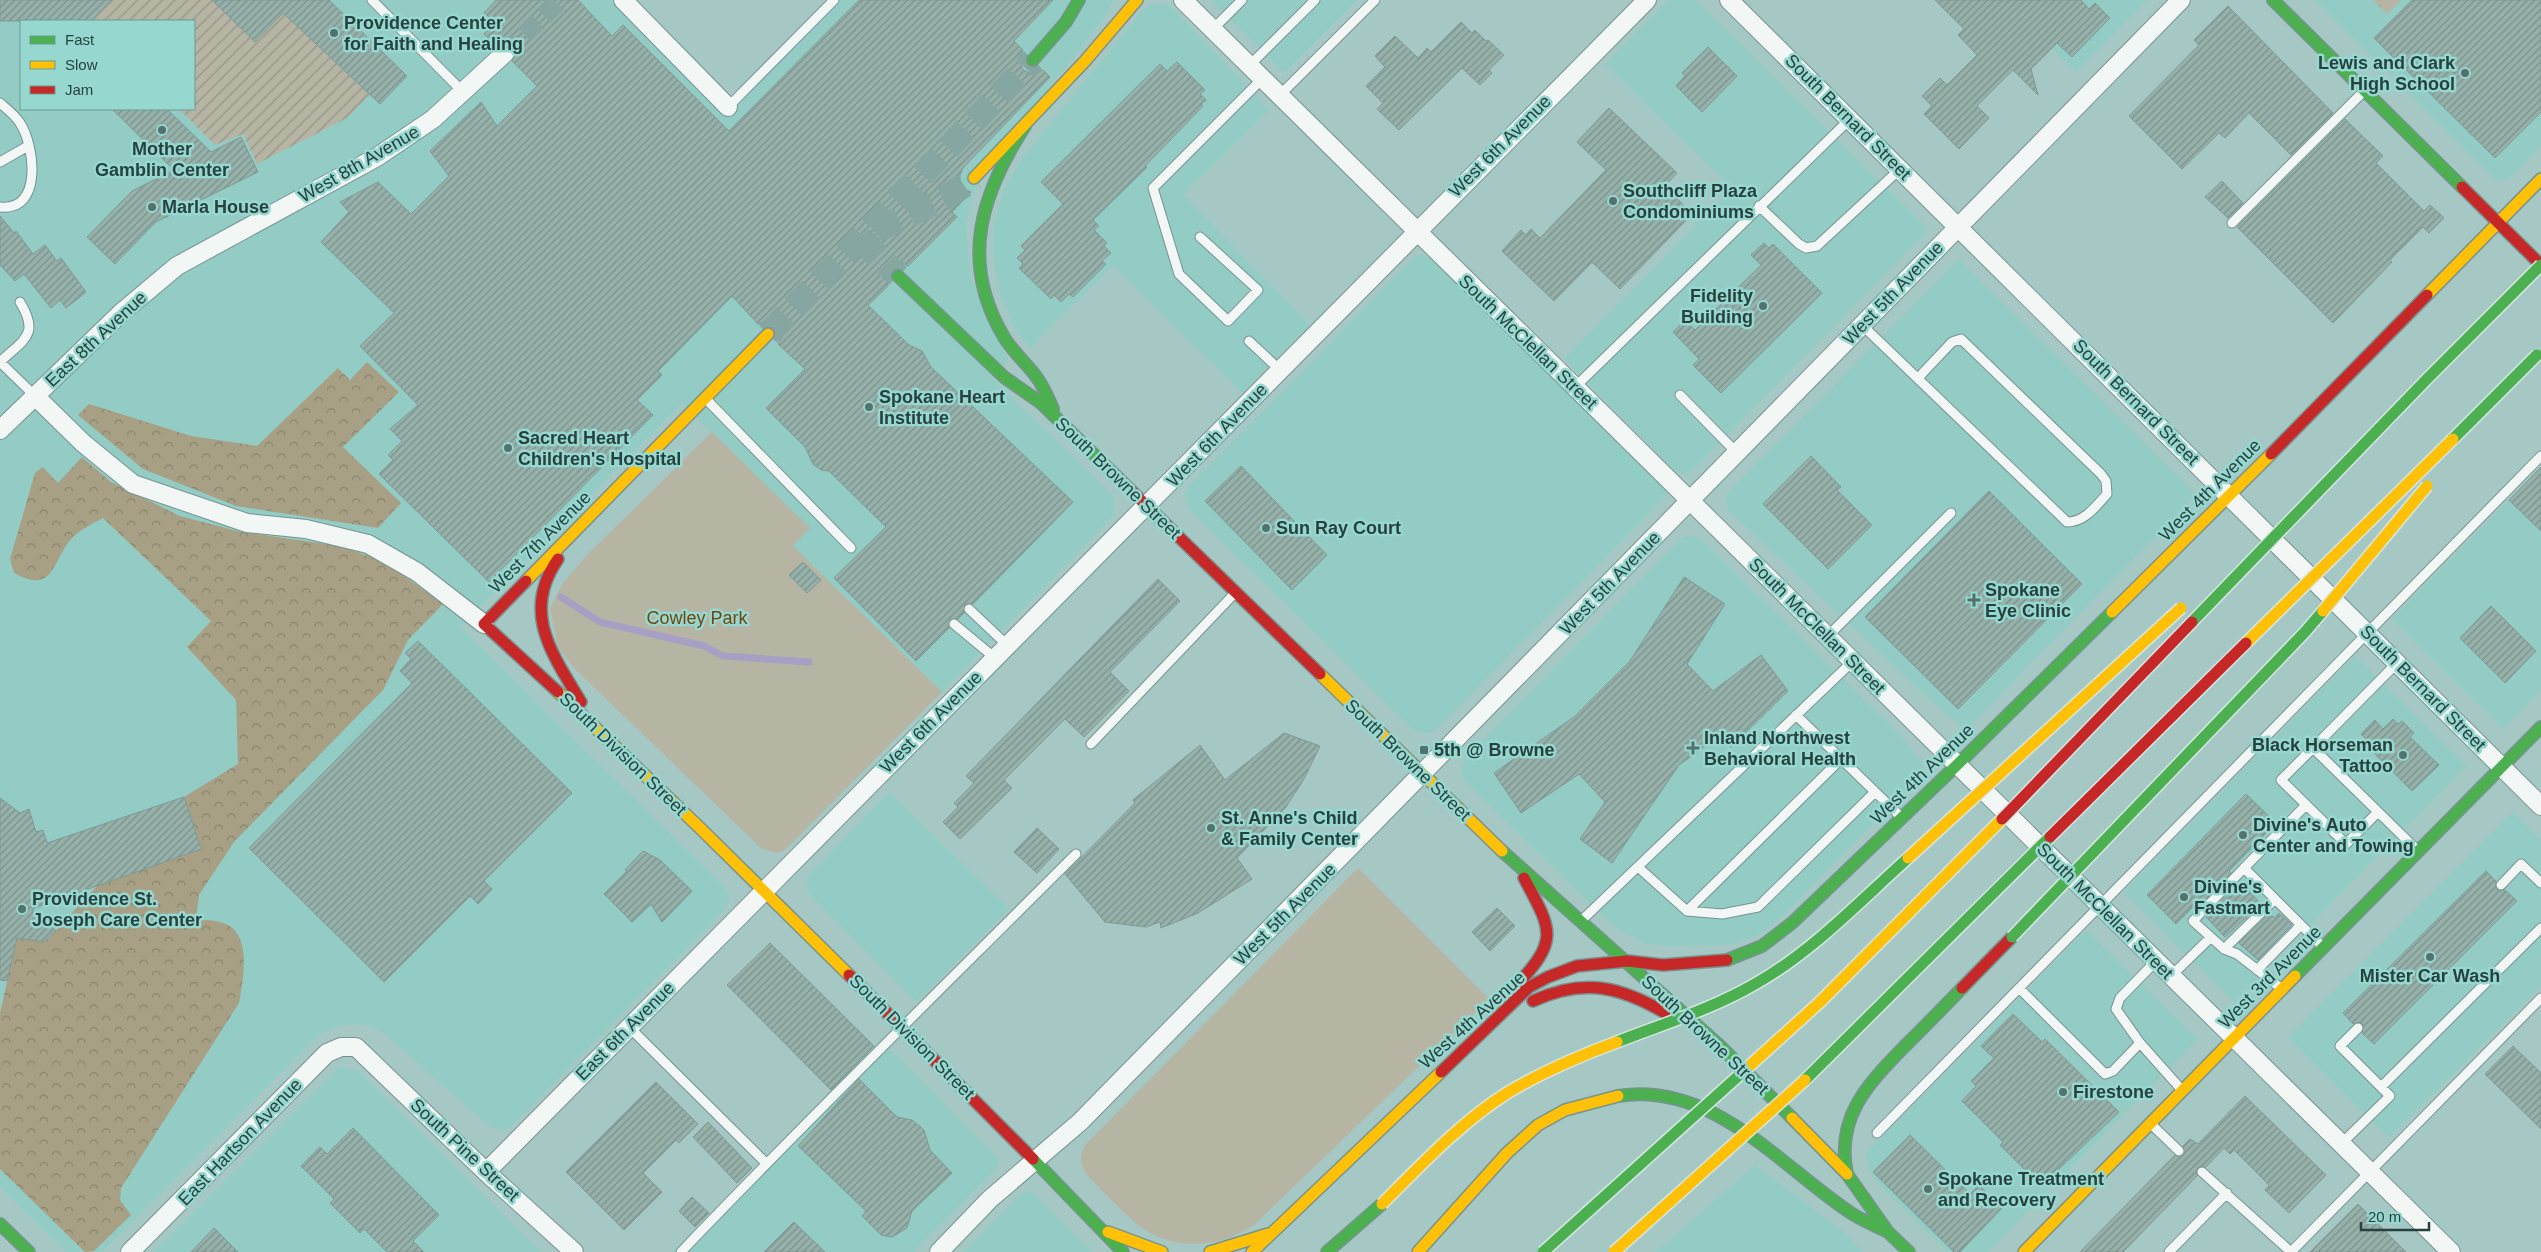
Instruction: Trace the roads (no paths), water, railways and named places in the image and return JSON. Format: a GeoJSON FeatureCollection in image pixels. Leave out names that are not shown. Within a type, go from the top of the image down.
{"type":"FeatureCollection","features":[{"type":"Feature","properties":{"kind":"main road"},"geometry":{"type":"LineString","coordinates":[[1033,60],[1066,22],[1079,0]]}},
{"type":"Feature","properties":{"kind":"main road"},"geometry":{"type":"LineString","coordinates":[[974,178],[1025,126],[1137,0]]}},
{"type":"Feature","properties":{"kind":"main road"},"geometry":{"type":"LineString","coordinates":[[1543,1252],[1820,1002],[1956,866],[2425,381],[2541,265],[2273,0]]}},
{"type":"Feature","properties":{"kind":"main road"},"geometry":{"type":"LineString","coordinates":[[1025,126],[1007,154],[984,209],[980,248],[982,272],[987,295],[1004,336],[1036,377],[1060,422]]}},
{"type":"Feature","properties":{"kind":"main road","name":"West 4th Avenue"},"geometry":{"type":"LineString","coordinates":[[1252,1252],[1529,987],[1548,977],[1577,966],[1627,961],[1664,965],[1726,961],[1762,946],[1825,893],[1957,766],[2230,495],[2541,179]]}},
{"type":"Feature","properties":{"kind":"main road","name":"South Browne Street"},"geometry":{"type":"LineString","coordinates":[[898,276],[997,371],[1041,403],[1517,865],[1627,961],[1720,1046],[1847,1174],[1888,1232],[1909,1252]]}},
{"type":"Feature","properties":{"kind":"main road","name":"West 7th Avenue"},"geometry":{"type":"LineString","coordinates":[[484,624],[768,334]]}},
{"type":"Feature","properties":{"kind":"main road"},"geometry":{"type":"LineString","coordinates":[[2449,460],[2539,353]]}},
{"type":"Feature","properties":{"kind":"main road"},"geometry":{"type":"LineString","coordinates":[[1614,1252],[1800,1085],[2539,353]]}},
{"type":"Feature","properties":{"kind":"main road"},"geometry":{"type":"LineString","coordinates":[[2258,536],[2425,381]]}},
{"type":"Feature","properties":{"kind":"main road"},"geometry":{"type":"LineString","coordinates":[[1847,1174],[1844,1159],[1846,1132],[1852,1114],[1869,1083],[2305,632],[2436,474]]}},
{"type":"Feature","properties":{"kind":"main road"},"geometry":{"type":"LineString","coordinates":[[567,541],[544,584],[540,606],[541,625],[552,652],[594,723]]}},
{"type":"Feature","properties":{"kind":"main road"},"geometry":{"type":"LineString","coordinates":[[1327,1252],[1382,1204],[1463,1125],[1494,1102],[1563,1064],[1743,991],[1790,959],[1839,921],[2192,597]]}},
{"type":"Feature","properties":{"kind":"main road","name":"South Division Street"},"geometry":{"type":"LineString","coordinates":[[484,624],[594,723],[903,1028],[1124,1252]]}},
{"type":"Feature","properties":{"kind":"main road","name":"West 3rd Avenue"},"geometry":{"type":"LineString","coordinates":[[2024,1252],[2541,727]]}},
{"type":"Feature","properties":{"kind":"main road"},"geometry":{"type":"LineString","coordinates":[[1481,1032],[1492,1010],[1535,966],[1550,941],[1550,931],[1545,917],[1517,865]]}},
{"type":"Feature","properties":{"kind":"main road"},"geometry":{"type":"LineString","coordinates":[[1481,1032],[1546,994],[1570,988],[1603,987],[1641,998],[1720,1046]]}},
{"type":"Feature","properties":{"kind":"main road"},"geometry":{"type":"LineString","coordinates":[[1418,1252],[1508,1151],[1546,1119],[1611,1096],[1647,1093],[1682,1099],[1740,1129],[1852,1214],[1888,1232]]}},
{"type":"Feature","properties":{"kind":"main road"},"geometry":{"type":"LineString","coordinates":[[1344,1252],[1382,1204]]}},
{"type":"Feature","properties":{"kind":"main road"},"geometry":{"type":"LineString","coordinates":[[0,1224],[29,1252]]}},
{"type":"Feature","properties":{"kind":"main road"},"geometry":{"type":"LineString","coordinates":[[1102,1230],[1134,1244],[1162,1252]]}},
{"type":"Feature","properties":{"kind":"main road"},"geometry":{"type":"LineString","coordinates":[[1210,1252],[1270,1233]]}},
{"type":"Feature","properties":{"kind":"street"},"geometry":{"type":"LineString","coordinates":[[623,0],[728,107]]}},
{"type":"Feature","properties":{"kind":"street","name":"South McClellan Street"},"geometry":{"type":"LineString","coordinates":[[1183,0],[1415,232],[1828,636],[1957,766],[2451,1252]]}},
{"type":"Feature","properties":{"kind":"street","name":"West 6th Avenue"},"geometry":{"type":"LineString","coordinates":[[764,890],[1147,507],[1415,232],[1646,0]]}},
{"type":"Feature","properties":{"kind":"street","name":"South Bernard Street"},"geometry":{"type":"LineString","coordinates":[[1729,0],[2230,495],[2541,806]]}},
{"type":"Feature","properties":{"kind":"street","name":"West 5th Avenue"},"geometry":{"type":"LineString","coordinates":[[939,1252],[990,1199],[1080,1122],[2181,0]]}},
{"type":"Feature","properties":{"kind":"street","name":"West 8th Avenue"},"geometry":{"type":"LineString","coordinates":[[198,253],[378,157],[433,119],[505,53]]}},
{"type":"Feature","properties":{"kind":"street","name":"East 8th Avenue"},"geometry":{"type":"LineString","coordinates":[[0,430],[121,313],[177,266],[198,253]]}},
{"type":"Feature","properties":{"kind":"street","name":"South Division Street"},"geometry":{"type":"LineString","coordinates":[[35,396],[83,443],[134,484],[247,523],[306,530],[368,544],[417,572],[484,624]]}},
{"type":"Feature","properties":{"kind":"street","name":"East 6th Avenue"},"geometry":{"type":"LineString","coordinates":[[486,1172],[764,890]]}},
{"type":"Feature","properties":{"kind":"street","name":"East Hartson Avenue"},"geometry":{"type":"LineString","coordinates":[[130,1252],[327,1053],[341,1046],[356,1047]]}},
{"type":"Feature","properties":{"kind":"street","name":"South Pine Street"},"geometry":{"type":"LineString","coordinates":[[356,1047],[486,1172],[574,1252]]}},
{"type":"Feature","properties":{"kind":"lane"},"geometry":{"type":"LineString","coordinates":[[372,0],[464,92]]}},
{"type":"Feature","properties":{"kind":"lane"},"geometry":{"type":"LineString","coordinates":[[728,107],[834,0]]}},
{"type":"Feature","properties":{"kind":"lane"},"geometry":{"type":"LineString","coordinates":[[1213,29],[1242,0]]}},
{"type":"Feature","properties":{"kind":"lane"},"geometry":{"type":"LineString","coordinates":[[1249,66],[1315,0]]}},
{"type":"Feature","properties":{"kind":"lane"},"geometry":{"type":"LineString","coordinates":[[1279,96],[1375,0]]}},
{"type":"Feature","properties":{"kind":"lane"},"geometry":{"type":"LineString","coordinates":[[1200,237],[1258,290],[1228,321],[1179,274],[1154,188],[1262,79]]}},
{"type":"Feature","properties":{"kind":"lane"},"geometry":{"type":"LineString","coordinates":[[2232,223],[2365,91]]}},
{"type":"Feature","properties":{"kind":"lane"},"geometry":{"type":"LineString","coordinates":[[0,103],[20,123],[28,146],[33,171],[29,190],[21,202],[10,208],[0,207]]}},
{"type":"Feature","properties":{"kind":"lane"},"geometry":{"type":"LineString","coordinates":[[1574,388],[1850,119]]}},
{"type":"Feature","properties":{"kind":"lane"},"geometry":{"type":"LineString","coordinates":[[0,162],[28,146]]}},
{"type":"Feature","properties":{"kind":"lane"},"geometry":{"type":"LineString","coordinates":[[1759,206],[1799,244],[1806,248],[1817,246],[1900,168]]}},
{"type":"Feature","properties":{"kind":"lane"},"geometry":{"type":"LineString","coordinates":[[20,302],[29,317],[30,328],[26,336],[0,362],[35,396]]}},
{"type":"Feature","properties":{"kind":"lane"},"geometry":{"type":"LineString","coordinates":[[1862,324],[2067,522],[2077,522],[2091,512],[2107,494],[2106,481],[2101,474],[1961,339],[1952,342],[1918,378]]}},
{"type":"Feature","properties":{"kind":"lane"},"geometry":{"type":"LineString","coordinates":[[1249,341],[1280,370]]}},
{"type":"Feature","properties":{"kind":"lane"},"geometry":{"type":"LineString","coordinates":[[1680,395],[1737,453]]}},
{"type":"Feature","properties":{"kind":"lane"},"geometry":{"type":"LineString","coordinates":[[705,399],[851,548]]}},
{"type":"Feature","properties":{"kind":"lane"},"geometry":{"type":"LineString","coordinates":[[1876,1133],[2541,456]]}},
{"type":"Feature","properties":{"kind":"lane"},"geometry":{"type":"LineString","coordinates":[[1828,636],[1951,513]]}},
{"type":"Feature","properties":{"kind":"lane"},"geometry":{"type":"LineString","coordinates":[[1091,744],[1236,592]]}},
{"type":"Feature","properties":{"kind":"lane"},"geometry":{"type":"LineString","coordinates":[[969,609],[1008,645]]}},
{"type":"Feature","properties":{"kind":"lane"},"geometry":{"type":"LineString","coordinates":[[954,624],[995,658]]}},
{"type":"Feature","properties":{"kind":"lane"},"geometry":{"type":"LineString","coordinates":[[1581,921],[1853,661]]}},
{"type":"Feature","properties":{"kind":"lane"},"geometry":{"type":"LineString","coordinates":[[2378,812],[2346,844],[2281,780],[2398,662]]}},
{"type":"Feature","properties":{"kind":"lane"},"geometry":{"type":"LineString","coordinates":[[1796,715],[1902,818]]}},
{"type":"Feature","properties":{"kind":"lane"},"geometry":{"type":"LineString","coordinates":[[2313,748],[2418,852]]}},
{"type":"Feature","properties":{"kind":"lane"},"geometry":{"type":"LineString","coordinates":[[1687,911],[1841,759]]}},
{"type":"Feature","properties":{"kind":"lane"},"geometry":{"type":"LineString","coordinates":[[1638,867],[1687,911],[1722,914],[1758,907],[1875,792]]}},
{"type":"Feature","properties":{"kind":"lane"},"geometry":{"type":"LineString","coordinates":[[2283,990],[2237,954],[2224,949],[2193,921],[2306,805]]}},
{"type":"Feature","properties":{"kind":"lane"},"geometry":{"type":"LineString","coordinates":[[681,1252],[766,1163],[1076,854]]}},
{"type":"Feature","properties":{"kind":"lane"},"geometry":{"type":"LineString","coordinates":[[2501,885],[2521,864],[2541,883]]}},
{"type":"Feature","properties":{"kind":"lane"},"geometry":{"type":"LineString","coordinates":[[2244,868],[2324,948]]}},
{"type":"Feature","properties":{"kind":"lane"},"geometry":{"type":"LineString","coordinates":[[2224,949],[2275,899]]}},
{"type":"Feature","properties":{"kind":"lane"},"geometry":{"type":"LineString","coordinates":[[2257,970],[2300,925]]}},
{"type":"Feature","properties":{"kind":"lane"},"geometry":{"type":"LineString","coordinates":[[2381,1087],[2541,928]]}},
{"type":"Feature","properties":{"kind":"lane"},"geometry":{"type":"LineString","coordinates":[[2171,976],[2210,938]]}},
{"type":"Feature","properties":{"kind":"lane"},"geometry":{"type":"LineString","coordinates":[[2156,962],[2120,998],[2116,1009],[2140,1043],[2183,1091]]}},
{"type":"Feature","properties":{"kind":"lane"},"geometry":{"type":"LineString","coordinates":[[2018,988],[2105,1074],[2113,1071],[2140,1043]]}},
{"type":"Feature","properties":{"kind":"lane"},"geometry":{"type":"LineString","coordinates":[[2202,1172],[2291,1252],[2541,998]]}},
{"type":"Feature","properties":{"kind":"lane"},"geometry":{"type":"LineString","coordinates":[[629,1027],[766,1163]]}},
{"type":"Feature","properties":{"kind":"lane"},"geometry":{"type":"LineString","coordinates":[[2341,1144],[2390,1096],[2340,1046],[2358,1028]]}},
{"type":"Feature","properties":{"kind":"lane"},"geometry":{"type":"LineString","coordinates":[[2151,1124],[2179,1151]]}},
{"type":"Feature","properties":{"kind":"lane"},"geometry":{"type":"LineString","coordinates":[[2169,1252],[2227,1193]]}},
{"type":"Feature","properties":{"kind":"waterway"},"geometry":{"type":"LineString","coordinates":[[561,597],[600,622],[704,646],[723,656],[809,662]]}},
{"type":"Feature","properties":{"kind":"tunnel"},"geometry":{"type":"LineString","coordinates":[[505,53],[561,0]]}},
{"type":"Feature","properties":{"kind":"tunnel"},"geometry":{"type":"LineString","coordinates":[[768,334],[1033,60]]}},
{"type":"Feature","properties":{"kind":"tunnel"},"geometry":{"type":"LineString","coordinates":[[876,230],[947,197],[974,178]]}},
{"type":"Feature","properties":{"kind":"tunnel"},"geometry":{"type":"LineString","coordinates":[[860,238],[898,276]]}},
{"type":"Feature","properties":{"kind":"place","name":"Providence Center for Faith and Healing"},"geometry":{"type":"Point","coordinates":[334,33]}},
{"type":"Feature","properties":{"kind":"place","name":"Lewis and Clark High School"},"geometry":{"type":"Point","coordinates":[2465,73]}},
{"type":"Feature","properties":{"kind":"place","name":"Mother Gamblin Center"},"geometry":{"type":"Point","coordinates":[162,130]}},
{"type":"Feature","properties":{"kind":"place","name":"Southcliff Plaza Condominiums"},"geometry":{"type":"Point","coordinates":[1613,201]}},
{"type":"Feature","properties":{"kind":"place","name":"Marla House"},"geometry":{"type":"Point","coordinates":[152,207]}},
{"type":"Feature","properties":{"kind":"place","name":"Fidelity Building"},"geometry":{"type":"Point","coordinates":[1763,306]}},
{"type":"Feature","properties":{"kind":"place","name":"Spokane Heart Institute"},"geometry":{"type":"Point","coordinates":[869,407]}},
{"type":"Feature","properties":{"kind":"place","name":"Sacred Heart Children's Hospital"},"geometry":{"type":"Point","coordinates":[508,448]}},
{"type":"Feature","properties":{"kind":"place","name":"Sun Ray Court"},"geometry":{"type":"Point","coordinates":[1266,528]}},
{"type":"Feature","properties":{"kind":"place","name":"Spokane Eye Clinic"},"geometry":{"type":"Point","coordinates":[1974,600]}},
{"type":"Feature","properties":{"kind":"place","name":"Inland Northwest Behavioral Health"},"geometry":{"type":"Point","coordinates":[1693,748]}},
{"type":"Feature","properties":{"kind":"place","name":"5th @ Browne"},"geometry":{"type":"Point","coordinates":[1424,750]}},
{"type":"Feature","properties":{"kind":"place","name":"Black Horseman Tattoo"},"geometry":{"type":"Point","coordinates":[2403,755]}},
{"type":"Feature","properties":{"kind":"place","name":"St. Anne's Child & Family Center"},"geometry":{"type":"Point","coordinates":[1211,828]}},
{"type":"Feature","properties":{"kind":"place","name":"Divine's Auto Center and Towing"},"geometry":{"type":"Point","coordinates":[2243,835]}},
{"type":"Feature","properties":{"kind":"place","name":"Divine's Fastmart"},"geometry":{"type":"Point","coordinates":[2184,897]}},
{"type":"Feature","properties":{"kind":"place","name":"Providence St. Joseph Care Center"},"geometry":{"type":"Point","coordinates":[22,909]}},
{"type":"Feature","properties":{"kind":"place","name":"Mister Car Wash"},"geometry":{"type":"Point","coordinates":[2430,957]}},
{"type":"Feature","properties":{"kind":"place","name":"Firestone"},"geometry":{"type":"Point","coordinates":[2063,1092]}},
{"type":"Feature","properties":{"kind":"place","name":"Spokane Treatment and Recovery"},"geometry":{"type":"Point","coordinates":[1928,1189]}},
{"type":"Feature","properties":{"kind":"park label","name":"Cowley Park"},"geometry":{"type":"Point","coordinates":[697,618]}}]}
